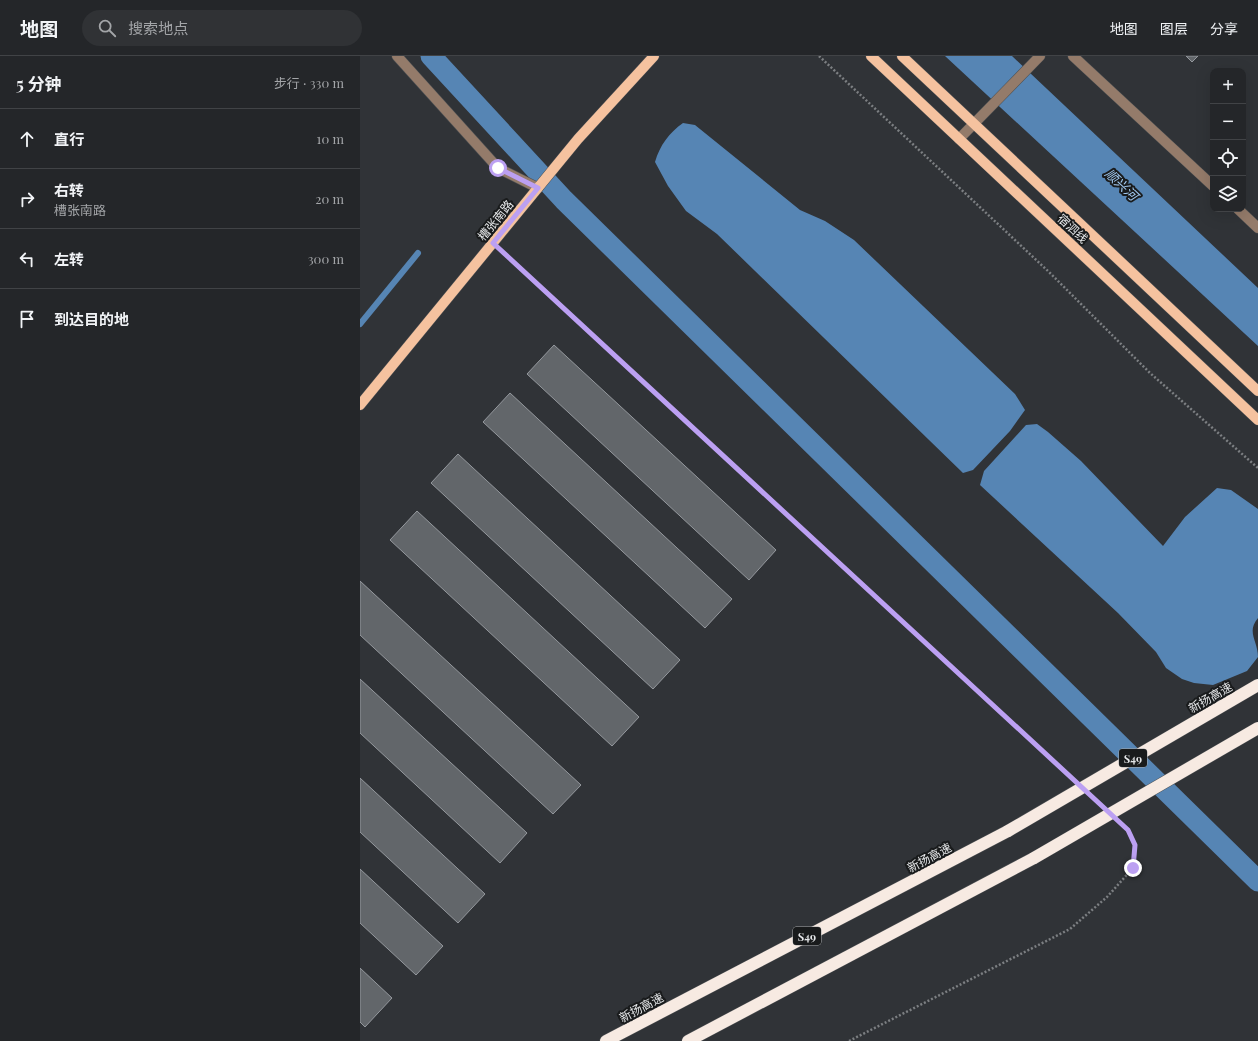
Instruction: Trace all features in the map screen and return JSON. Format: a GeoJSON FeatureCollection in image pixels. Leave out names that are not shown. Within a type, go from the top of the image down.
{"type":"FeatureCollection","features":[{"type":"Feature","properties":{"kind":"highway","name":"新扬高速"},"geometry":{"type":"LineString","coordinates":[[606,1041],[1008,831],[1258,685]]}},
{"type":"Feature","properties":{"kind":"highway"},"geometry":{"type":"LineString","coordinates":[[688,1041],[1034,858],[1258,728]]}},
{"type":"Feature","properties":{"kind":"main road","name":"槽张南路"},"geometry":{"type":"LineString","coordinates":[[360,405],[573,145],[654,56]]}},
{"type":"Feature","properties":{"kind":"main road","name":"宿泗线"},"geometry":{"type":"LineString","coordinates":[[871,56],[1258,420]]}},
{"type":"Feature","properties":{"kind":"main road","name":"宿泗线"},"geometry":{"type":"LineString","coordinates":[[902,56],[976,121],[1258,391]]}},
{"type":"Feature","properties":{"kind":"street"},"geometry":{"type":"LineString","coordinates":[[398,56],[498,168],[538,188]]}},
{"type":"Feature","properties":{"kind":"street"},"geometry":{"type":"LineString","coordinates":[[1073,56],[1210,183]]}},
{"type":"Feature","properties":{"kind":"street"},"geometry":{"type":"LineString","coordinates":[[959,139],[1037,59]]}},
{"type":"Feature","properties":{"kind":"street"},"geometry":{"type":"LineString","coordinates":[[1241,212],[1258,228]]}},
{"type":"Feature","properties":{"kind":"path"},"geometry":{"type":"LineString","coordinates":[[818,56],[1049,272],[1150,373],[1258,468]]}},
{"type":"Feature","properties":{"kind":"path"},"geometry":{"type":"LineString","coordinates":[[493,243],[1076,781]]}},
{"type":"Feature","properties":{"kind":"path"},"geometry":{"type":"LineString","coordinates":[[849,1041],[1070,929],[1107,897],[1133,868],[1135,845],[1128,830],[1122,824]]}},
{"type":"Feature","properties":{"kind":"water","name":"顺兴河"},"geometry":{"type":"Polygon","coordinates":[[[945,56],[1012,56],[1258,288],[1258,346],[945,56]]]}},
{"type":"Feature","properties":{"kind":"water"},"geometry":{"type":"Polygon","coordinates":[[[683,123],[695,125],[800,210],[825,221],[854,240],[1015,394],[1025,410],[1010,431],[973,470],[963,473],[717,234],[686,211],[668,186],[655,162],[666,140],[673,131],[683,123]]]}},
{"type":"Feature","properties":{"kind":"water"},"geometry":{"type":"Polygon","coordinates":[[[1037,424],[1081,461],[1163,546],[1185,517],[1217,488],[1231,490],[1258,509],[1258,618],[1253,628],[1253,632],[1258,657],[1247,671],[1213,685],[1194,683],[1182,679],[1166,668],[1156,652],[1118,613],[980,485],[984,471],[1026,425],[1037,424]]]}},
{"type":"Feature","properties":{"kind":"building"},"geometry":{"type":"Polygon","coordinates":[[[1186,56],[1198,56],[1192,62],[1186,56]]]}},
{"type":"Feature","properties":{"kind":"building"},"geometry":{"type":"Polygon","coordinates":[[[554,345],[776,550],[749,580],[527,374],[554,345]]]}},
{"type":"Feature","properties":{"kind":"building"},"geometry":{"type":"Polygon","coordinates":[[[510,393],[732,599],[705,628],[483,422],[510,393]]]}},
{"type":"Feature","properties":{"kind":"building"},"geometry":{"type":"Polygon","coordinates":[[[458,454],[680,660],[653,689],[431,483],[458,454]]]}},
{"type":"Feature","properties":{"kind":"building"},"geometry":{"type":"Polygon","coordinates":[[[417,511],[639,717],[612,746],[390,540],[417,511]]]}},
{"type":"Feature","properties":{"kind":"building"},"geometry":{"type":"Polygon","coordinates":[[[360,581],[581,785],[553,814],[360,635],[360,581]]]}},
{"type":"Feature","properties":{"kind":"building"},"geometry":{"type":"Polygon","coordinates":[[[360,679],[527,833],[500,863],[360,733],[360,679]]]}},
{"type":"Feature","properties":{"kind":"building"},"geometry":{"type":"Polygon","coordinates":[[[360,778],[485,894],[458,923],[360,832],[360,778]]]}},
{"type":"Feature","properties":{"kind":"building"},"geometry":{"type":"Polygon","coordinates":[[[360,869],[443,946],[416,975],[360,923],[360,869]]]}},
{"type":"Feature","properties":{"kind":"building"},"geometry":{"type":"Polygon","coordinates":[[[360,968],[392,998],[365,1027],[360,1022],[360,968]]]}},
{"type":"Feature","properties":{"kind":"waterway"},"geometry":{"type":"LineString","coordinates":[[431,56],[564,200],[1258,881]]}},
{"type":"Feature","properties":{"kind":"waterway"},"geometry":{"type":"LineString","coordinates":[[360,324],[418,253]]}},
{"type":"Feature","properties":{"kind":"route"},"geometry":{"type":"LineString","coordinates":[[498,168],[538,188],[493,243],[1128,830],[1135,845],[1133,868]]}}]}
